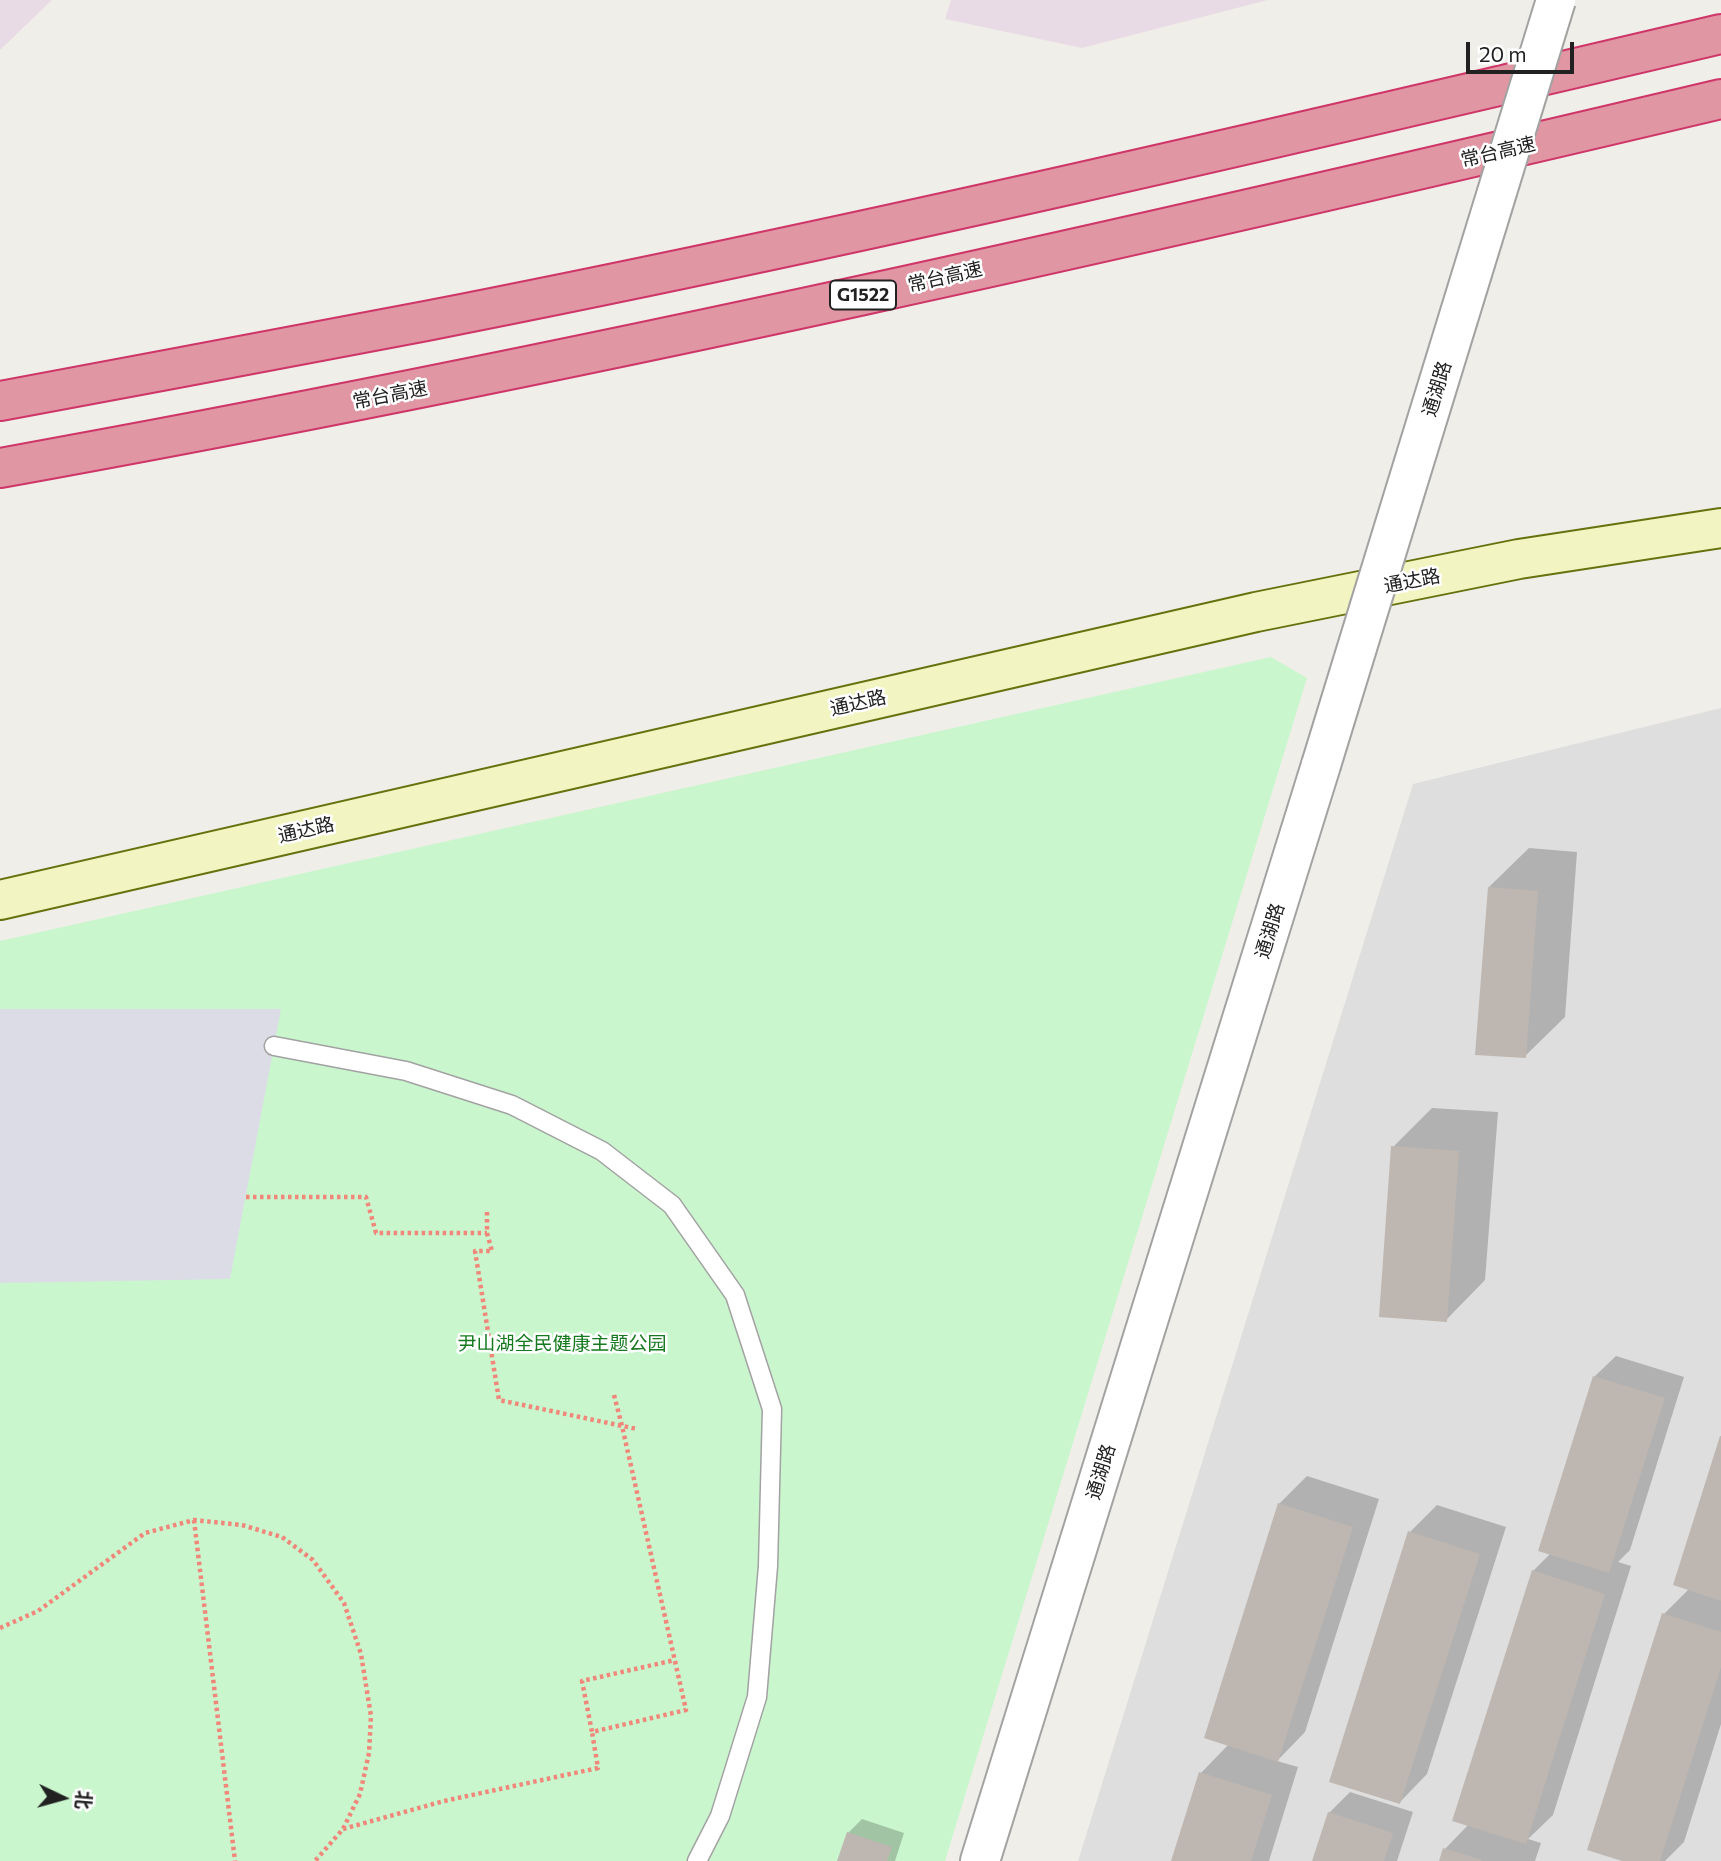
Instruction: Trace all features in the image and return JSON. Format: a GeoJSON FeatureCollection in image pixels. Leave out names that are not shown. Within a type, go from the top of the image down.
{"type":"FeatureCollection","features":[{"type":"Feature","properties":{"kind":"highway"},"geometry":{"type":"LineString","coordinates":[[0,401],[441,318],[846,233],[1283,137],[1721,34]]}},
{"type":"Feature","properties":{"kind":"highway","name":"常台高速"},"geometry":{"type":"LineString","coordinates":[[0,468],[433,387],[668,338],[1300,198],[1721,99]]}},
{"type":"Feature","properties":{"kind":"main road","name":"通达路"},"geometry":{"type":"LineString","coordinates":[[0,900],[1256,612],[1519,559],[1721,528]]}},
{"type":"Feature","properties":{"kind":"street","name":"通湖路"},"geometry":{"type":"LineString","coordinates":[[981,1861],[1556,0]]}},
{"type":"Feature","properties":{"kind":"lane"},"geometry":{"type":"LineString","coordinates":[[274,1046],[419,1075],[512,1105],[602,1151],[672,1205],[735,1295],[772,1409],[768,1566],[757,1697],[720,1816],[697,1861]]}},
{"type":"Feature","properties":{"kind":"path"},"geometry":{"type":"LineString","coordinates":[[246,1197],[366,1197],[376,1233],[486,1233]]}},
{"type":"Feature","properties":{"kind":"path"},"geometry":{"type":"LineString","coordinates":[[487,1212],[486,1233],[492,1251],[475,1251],[499,1400],[637,1429]]}},
{"type":"Feature","properties":{"kind":"path"},"geometry":{"type":"LineString","coordinates":[[592,1732],[686,1710],[614,1395]]}},
{"type":"Feature","properties":{"kind":"path"},"geometry":{"type":"LineString","coordinates":[[194,1520],[235,1861]]}},
{"type":"Feature","properties":{"kind":"path"},"geometry":{"type":"LineString","coordinates":[[0,1628],[38,1611],[145,1532],[194,1520],[242,1525],[282,1537],[313,1560],[344,1603],[361,1654],[371,1716],[369,1753],[360,1794],[343,1829],[315,1861]]}},
{"type":"Feature","properties":{"kind":"path"},"geometry":{"type":"LineString","coordinates":[[343,1829],[444,1801],[598,1768],[582,1681],[675,1660]]}},
{"type":"Feature","properties":{"kind":"shaded area"},"geometry":{"type":"Polygon","coordinates":[[[0,0],[52,0],[0,50],[0,0]]]}},
{"type":"Feature","properties":{"kind":"shaded area"},"geometry":{"type":"Polygon","coordinates":[[[951,0],[1268,0],[1082,48],[945,19],[951,0]]]}},
{"type":"Feature","properties":{"kind":"shaded area"},"geometry":{"type":"Polygon","coordinates":[[[1721,708],[1721,1861],[1078,1861],[1413,784],[1721,708]]]}},
{"type":"Feature","properties":{"kind":"shaded area"},"geometry":{"type":"Polygon","coordinates":[[[0,1009],[281,1009],[230,1279],[0,1283],[0,1009]]]}},
{"type":"Feature","properties":{"kind":"green space","name":"尹山湖全民健康主题公园"},"geometry":{"type":"Polygon","coordinates":[[[1271,657],[1307,678],[945,1861],[0,1861],[0,941],[1271,657]]]}},
{"type":"Feature","properties":{"kind":"building"},"geometry":{"type":"Polygon","coordinates":[[[1488,887],[1538,891],[1526,1058],[1475,1055],[1488,887]]]}},
{"type":"Feature","properties":{"kind":"building"},"geometry":{"type":"Polygon","coordinates":[[[1391,1146],[1459,1151],[1447,1322],[1379,1317],[1391,1146]]]}},
{"type":"Feature","properties":{"kind":"building"},"geometry":{"type":"Polygon","coordinates":[[[1593,1376],[1665,1398],[1609,1573],[1538,1551],[1593,1376]]]}},
{"type":"Feature","properties":{"kind":"building"},"geometry":{"type":"Polygon","coordinates":[[[1721,1436],[1721,1601],[1673,1585],[1721,1436]]]}},
{"type":"Feature","properties":{"kind":"building"},"geometry":{"type":"Polygon","coordinates":[[[1278,1503],[1353,1527],[1278,1762],[1204,1738],[1278,1503]]]}},
{"type":"Feature","properties":{"kind":"building"},"geometry":{"type":"Polygon","coordinates":[[[1408,1531],[1480,1554],[1400,1804],[1329,1782],[1408,1531]]]}},
{"type":"Feature","properties":{"kind":"building"},"geometry":{"type":"Polygon","coordinates":[[[1532,1570],[1605,1594],[1526,1844],[1452,1821],[1532,1570]]]}},
{"type":"Feature","properties":{"kind":"building"},"geometry":{"type":"Polygon","coordinates":[[[1662,1613],[1721,1632],[1721,1667],[1660,1861],[1622,1861],[1587,1850],[1662,1613]]]}},
{"type":"Feature","properties":{"kind":"building"},"geometry":{"type":"Polygon","coordinates":[[[1199,1772],[1272,1795],[1251,1861],[1171,1861],[1199,1772]]]}},
{"type":"Feature","properties":{"kind":"building"},"geometry":{"type":"Polygon","coordinates":[[[1328,1812],[1393,1833],[1384,1861],[1312,1861],[1328,1812]]]}},
{"type":"Feature","properties":{"kind":"building"},"geometry":{"type":"Polygon","coordinates":[[[847,1832],[892,1847],[887,1861],[837,1861],[847,1832]]]}},
{"type":"Feature","properties":{"kind":"building"},"geometry":{"type":"Polygon","coordinates":[[[1443,1848],[1482,1860],[1482,1861],[1439,1861],[1443,1848]]]}}]}
